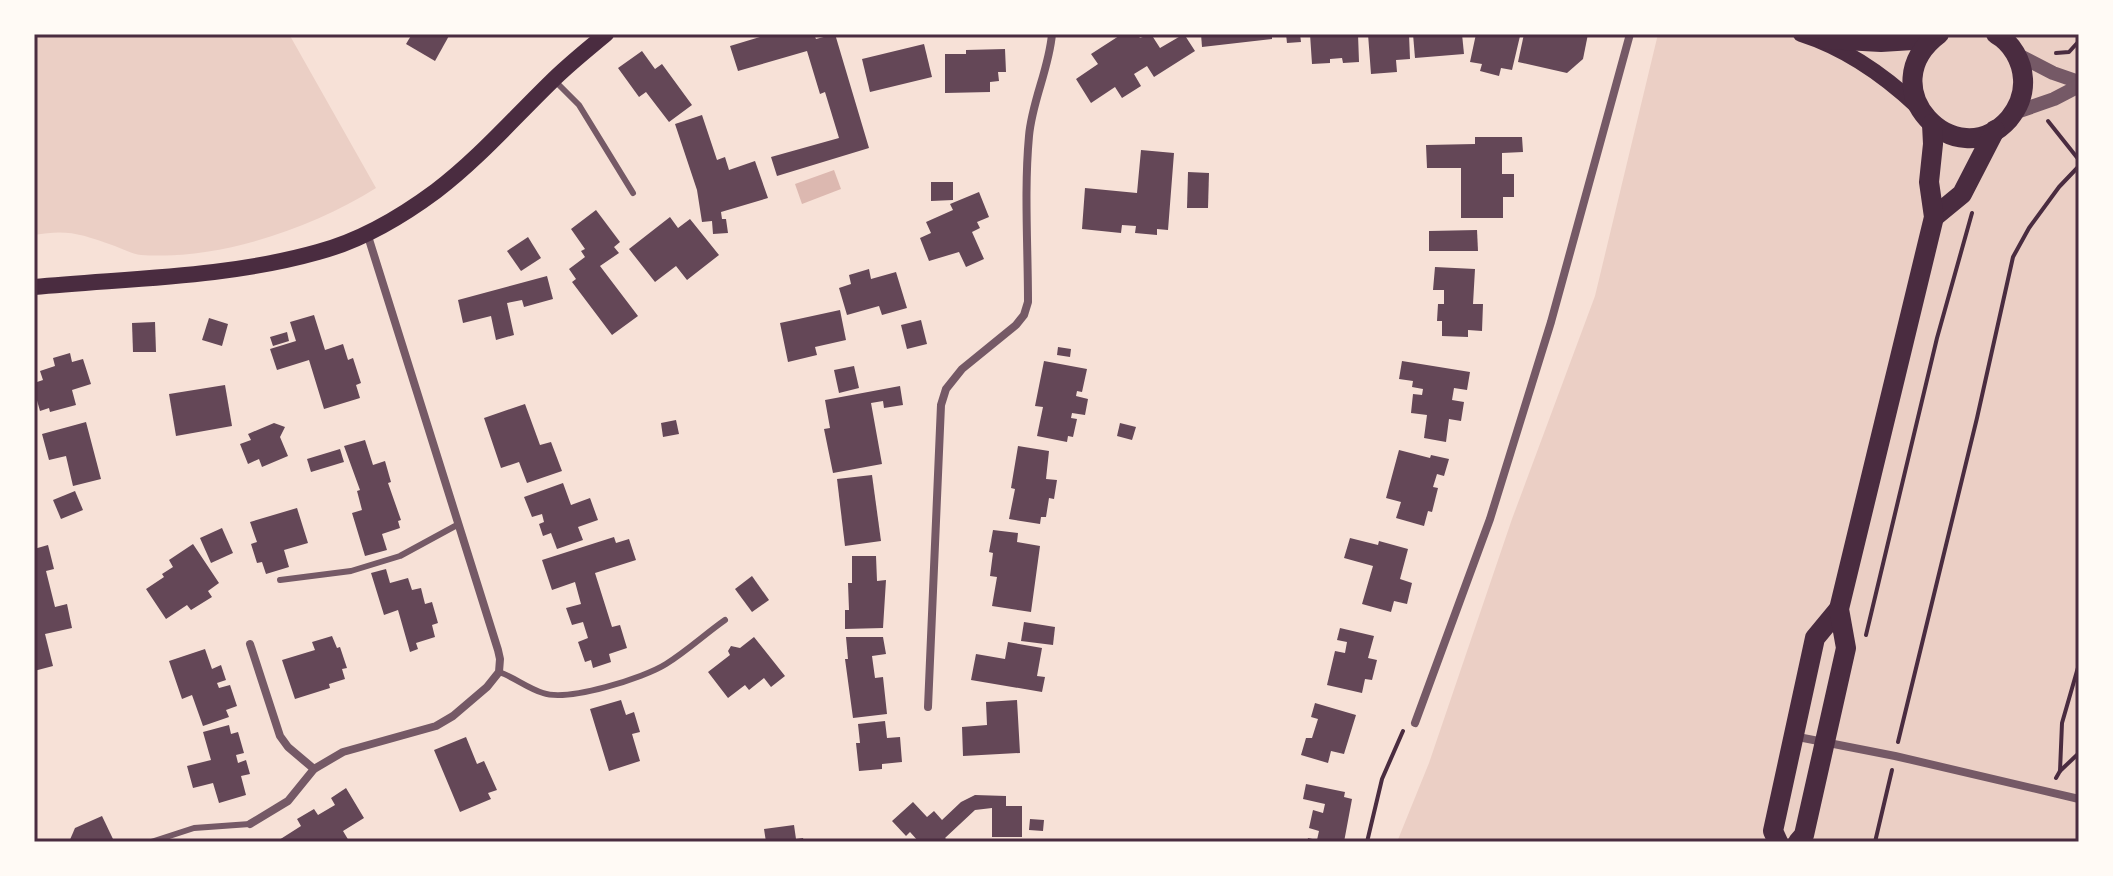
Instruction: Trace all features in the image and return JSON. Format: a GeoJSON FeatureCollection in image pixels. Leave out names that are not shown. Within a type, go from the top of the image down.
{"type":"FeatureCollection","features":[{"type":"Feature","properties":{"kind":"main road"},"geometry":{"type":"LineString","coordinates":[[34,287],[266,264],[320,252],[367,233],[404,213],[438,189],[606,34]]}},
{"type":"Feature","properties":{"kind":"main road"},"geometry":{"type":"LineString","coordinates":[[1801,34],[1824,41],[1881,44],[1934,38]]}},
{"type":"Feature","properties":{"kind":"main road"},"geometry":{"type":"LineString","coordinates":[[1934,217],[1962,194],[1995,130],[2014,113],[2021,99],[2022,68],[2014,45],[1996,34]]}},
{"type":"Feature","properties":{"kind":"main road"},"geometry":{"type":"LineString","coordinates":[[1918,107],[1912,90],[1912,73],[1918,56],[1934,38]]}},
{"type":"Feature","properties":{"kind":"main road"},"geometry":{"type":"LineString","coordinates":[[1824,41],[1891,82],[1932,124],[1946,133],[1963,137],[1979,136],[1995,130]]}},
{"type":"Feature","properties":{"kind":"main road"},"geometry":{"type":"LineString","coordinates":[[1798,842],[1804,835],[1846,648],[1839,609],[1934,217],[1929,182],[1932,124]]}},
{"type":"Feature","properties":{"kind":"main road"},"geometry":{"type":"LineString","coordinates":[[1778,842],[1773,831],[1815,638],[1839,609]]}},
{"type":"Feature","properties":{"kind":"street"},"geometry":{"type":"LineString","coordinates":[[928,707],[941,405],[951,380],[1016,325],[1024,315],[1028,302],[1029,136],[1052,34]]}},
{"type":"Feature","properties":{"kind":"street"},"geometry":{"type":"LineString","coordinates":[[1415,723],[1494,504],[1551,322],[1630,34]]}},
{"type":"Feature","properties":{"kind":"street"},"geometry":{"type":"LineString","coordinates":[[2014,45],[2053,73],[2079,84]]}},
{"type":"Feature","properties":{"kind":"street"},"geometry":{"type":"LineString","coordinates":[[2014,113],[2054,99],[2079,84]]}},
{"type":"Feature","properties":{"kind":"street"},"geometry":{"type":"LineString","coordinates":[[250,824],[288,801],[314,769],[343,752],[436,726],[469,703],[499,672],[500,659],[367,233]]}},
{"type":"Feature","properties":{"kind":"street"},"geometry":{"type":"LineString","coordinates":[[250,644],[280,736],[314,769]]}},
{"type":"Feature","properties":{"kind":"street"},"geometry":{"type":"LineString","coordinates":[[1792,736],[1895,756],[2079,799]]}},
{"type":"Feature","properties":{"kind":"lane"},"geometry":{"type":"LineString","coordinates":[[554,79],[579,105],[633,193]]}},
{"type":"Feature","properties":{"kind":"lane"},"geometry":{"type":"LineString","coordinates":[[280,580],[351,571],[400,556],[457,525]]}},
{"type":"Feature","properties":{"kind":"lane"},"geometry":{"type":"LineString","coordinates":[[499,672],[517,678],[542,693],[560,696],[580,694],[665,665],[725,620]]}},
{"type":"Feature","properties":{"kind":"lane"},"geometry":{"type":"LineString","coordinates":[[151,842],[194,828],[250,824]]}},
{"type":"Feature","properties":{"kind":"path"},"geometry":{"type":"LineString","coordinates":[[2053,73],[2053,53],[2069,52],[2079,41]]}},
{"type":"Feature","properties":{"kind":"path"},"geometry":{"type":"LineString","coordinates":[[2054,99],[2056,109],[2044,116],[2079,160]]}},
{"type":"Feature","properties":{"kind":"path"},"geometry":{"type":"LineString","coordinates":[[1875,842],[2013,257],[2051,197],[2079,166]]}},
{"type":"Feature","properties":{"kind":"path"},"geometry":{"type":"LineString","coordinates":[[1863,649],[1937,338],[1975,202]]}},
{"type":"Feature","properties":{"kind":"path"},"geometry":{"type":"LineString","coordinates":[[2060,771],[2062,723],[2079,664]]}},
{"type":"Feature","properties":{"kind":"path"},"geometry":{"type":"LineString","coordinates":[[1367,842],[1382,779],[1403,731],[1415,723]]}},
{"type":"Feature","properties":{"kind":"path"},"geometry":{"type":"LineString","coordinates":[[2049,792],[2060,771],[2079,753]]}},
{"type":"Feature","properties":{"kind":"shaded area"},"geometry":{"type":"Polygon","coordinates":[[[34,34],[289,34],[376,188],[293,229],[233,247],[202,252],[141,255],[74,234],[56,232],[34,235],[34,34]]]}},
{"type":"Feature","properties":{"kind":"shaded area"},"geometry":{"type":"Polygon","coordinates":[[[1658,34],[2079,34],[2079,842],[1397,842],[1429,763],[1512,519],[1595,296],[1658,34]]]}},
{"type":"Feature","properties":{"kind":"shaded area"},"geometry":{"type":"Polygon","coordinates":[[[834,170],[841,189],[802,204],[795,184],[834,170]]]}},
{"type":"Feature","properties":{"kind":"building"},"geometry":{"type":"Polygon","coordinates":[[[412,34],[450,34],[435,61],[406,44],[412,34]]]}},
{"type":"Feature","properties":{"kind":"building"},"geometry":{"type":"Polygon","coordinates":[[[770,34],[814,34],[816,39],[835,34],[869,148],[777,176],[771,157],[839,138],[825,92],[820,94],[807,51],[738,71],[730,46],[770,34]]]}},
{"type":"Feature","properties":{"kind":"building"},"geometry":{"type":"Polygon","coordinates":[[[1122,34],[1137,34],[1140,38],[1151,34],[1160,48],[1184,34],[1195,51],[1154,77],[1147,66],[1134,74],[1141,86],[1122,98],[1115,87],[1091,103],[1076,79],[1098,64],[1091,54],[1122,34]]]}},
{"type":"Feature","properties":{"kind":"building"},"geometry":{"type":"Polygon","coordinates":[[[1201,34],[1272,34],[1272,39],[1202,47],[1201,34]]]}},
{"type":"Feature","properties":{"kind":"building"},"geometry":{"type":"Polygon","coordinates":[[[1286,34],[1300,34],[1301,42],[1287,43],[1286,34]]]}},
{"type":"Feature","properties":{"kind":"building"},"geometry":{"type":"Polygon","coordinates":[[[1310,34],[1358,34],[1359,62],[1343,63],[1342,58],[1330,59],[1330,63],[1312,64],[1310,34]]]}},
{"type":"Feature","properties":{"kind":"building"},"geometry":{"type":"Polygon","coordinates":[[[1368,34],[1409,34],[1410,59],[1396,60],[1397,72],[1371,74],[1368,34]]]}},
{"type":"Feature","properties":{"kind":"building"},"geometry":{"type":"Polygon","coordinates":[[[1413,34],[1462,34],[1464,54],[1415,58],[1413,34]]]}},
{"type":"Feature","properties":{"kind":"building"},"geometry":{"type":"Polygon","coordinates":[[[1476,34],[1520,36],[1512,70],[1501,68],[1499,76],[1480,71],[1482,64],[1470,62],[1476,34]]]}},
{"type":"Feature","properties":{"kind":"building"},"geometry":{"type":"Polygon","coordinates":[[[1524,34],[1588,34],[1583,59],[1567,73],[1518,62],[1524,34]]]}},
{"type":"Feature","properties":{"kind":"building"},"geometry":{"type":"Polygon","coordinates":[[[924,44],[932,77],[870,92],[862,59],[924,44]]]}},
{"type":"Feature","properties":{"kind":"building"},"geometry":{"type":"Polygon","coordinates":[[[1005,49],[1006,72],[998,72],[999,81],[990,82],[990,92],[945,93],[945,54],[1005,49]]]}},
{"type":"Feature","properties":{"kind":"building"},"geometry":{"type":"Polygon","coordinates":[[[642,51],[655,69],[662,64],[692,105],[669,122],[646,92],[639,97],[618,68],[642,51]]]}},
{"type":"Feature","properties":{"kind":"building"},"geometry":{"type":"Polygon","coordinates":[[[702,115],[717,160],[725,157],[729,170],[755,161],[768,198],[721,212],[722,219],[726,219],[728,233],[713,234],[712,221],[702,222],[697,190],[675,124],[702,115]]]}},
{"type":"Feature","properties":{"kind":"building"},"geometry":{"type":"Polygon","coordinates":[[[1475,137],[1522,137],[1523,152],[1502,153],[1502,174],[1514,174],[1514,197],[1503,197],[1503,218],[1461,218],[1461,168],[1427,168],[1426,145],[1475,144],[1475,137]]]}},
{"type":"Feature","properties":{"kind":"building"},"geometry":{"type":"Polygon","coordinates":[[[1141,150],[1174,153],[1168,230],[1157,229],[1157,235],[1135,233],[1136,226],[1122,225],[1121,233],[1082,229],[1085,188],[1137,193],[1141,150]]]}},
{"type":"Feature","properties":{"kind":"building"},"geometry":{"type":"Polygon","coordinates":[[[1188,172],[1209,173],[1208,208],[1187,208],[1188,172]]]}},
{"type":"Feature","properties":{"kind":"building"},"geometry":{"type":"Polygon","coordinates":[[[931,182],[953,182],[953,200],[931,201],[931,182]]]}},
{"type":"Feature","properties":{"kind":"building"},"geometry":{"type":"Polygon","coordinates":[[[979,192],[989,217],[977,222],[980,228],[972,232],[984,259],[966,267],[959,252],[929,261],[920,238],[931,233],[926,222],[953,210],[950,204],[979,192]]]}},
{"type":"Feature","properties":{"kind":"building"},"geometry":{"type":"Polygon","coordinates":[[[596,210],[620,242],[614,247],[619,253],[600,266],[638,316],[612,335],[572,282],[576,279],[569,269],[585,257],[581,251],[585,249],[571,229],[596,210]]]}},
{"type":"Feature","properties":{"kind":"building"},"geometry":{"type":"Polygon","coordinates":[[[670,217],[678,228],[690,219],[719,255],[687,280],[676,266],[655,282],[629,249],[670,217]]]}},
{"type":"Feature","properties":{"kind":"building"},"geometry":{"type":"Polygon","coordinates":[[[1477,230],[1478,251],[1429,251],[1429,231],[1477,230]]]}},
{"type":"Feature","properties":{"kind":"building"},"geometry":{"type":"Polygon","coordinates":[[[528,237],[541,258],[521,271],[507,251],[528,237]]]}},
{"type":"Feature","properties":{"kind":"building"},"geometry":{"type":"Polygon","coordinates":[[[1435,267],[1475,269],[1473,304],[1483,304],[1482,331],[1468,330],[1468,337],[1442,336],[1442,321],[1437,321],[1438,304],[1444,304],[1444,290],[1433,290],[1435,267]]]}},
{"type":"Feature","properties":{"kind":"building"},"geometry":{"type":"Polygon","coordinates":[[[869,269],[871,279],[896,272],[907,308],[882,315],[879,306],[847,315],[839,288],[851,284],[849,275],[869,269]]]}},
{"type":"Feature","properties":{"kind":"building"},"geometry":{"type":"Polygon","coordinates":[[[547,276],[553,299],[524,307],[522,300],[507,303],[514,335],[496,340],[491,316],[463,323],[458,300],[547,276]]]}},
{"type":"Feature","properties":{"kind":"building"},"geometry":{"type":"Polygon","coordinates":[[[840,310],[846,340],[815,347],[817,355],[788,362],[780,323],[840,310]]]}},
{"type":"Feature","properties":{"kind":"building"},"geometry":{"type":"Polygon","coordinates":[[[314,315],[325,350],[343,344],[348,360],[353,358],[361,383],[356,385],[360,398],[324,409],[309,360],[277,370],[270,349],[296,341],[290,322],[314,315]]]}},
{"type":"Feature","properties":{"kind":"building"},"geometry":{"type":"Polygon","coordinates":[[[209,318],[228,324],[222,346],[202,340],[209,318]]]}},
{"type":"Feature","properties":{"kind":"building"},"geometry":{"type":"Polygon","coordinates":[[[921,320],[927,344],[907,349],[901,325],[921,320]]]}},
{"type":"Feature","properties":{"kind":"building"},"geometry":{"type":"Polygon","coordinates":[[[155,322],[156,352],[133,352],[132,323],[155,322]]]}},
{"type":"Feature","properties":{"kind":"building"},"geometry":{"type":"Polygon","coordinates":[[[287,332],[289,341],[273,346],[270,337],[287,332]]]}},
{"type":"Feature","properties":{"kind":"building"},"geometry":{"type":"Polygon","coordinates":[[[1058,347],[1071,349],[1070,357],[1057,355],[1058,347]]]}},
{"type":"Feature","properties":{"kind":"building"},"geometry":{"type":"Polygon","coordinates":[[[70,353],[72,362],[83,359],[91,384],[72,390],[76,405],[50,412],[49,408],[40,411],[34,383],[43,380],[40,371],[55,366],[53,358],[70,353]]]}},
{"type":"Feature","properties":{"kind":"building"},"geometry":{"type":"Polygon","coordinates":[[[1044,361],[1087,369],[1082,392],[1077,391],[1076,396],[1088,399],[1085,415],[1072,413],[1071,418],[1077,419],[1073,437],[1068,436],[1067,442],[1037,436],[1043,407],[1035,406],[1044,361]]]}},
{"type":"Feature","properties":{"kind":"building"},"geometry":{"type":"Polygon","coordinates":[[[1402,361],[1470,372],[1467,390],[1454,388],[1452,400],[1464,402],[1461,421],[1449,419],[1446,442],[1424,438],[1427,415],[1411,413],[1413,394],[1422,395],[1423,389],[1412,387],[1413,381],[1399,379],[1402,361]]]}},
{"type":"Feature","properties":{"kind":"building"},"geometry":{"type":"Polygon","coordinates":[[[854,366],[859,388],[839,393],[834,370],[854,366]]]}},
{"type":"Feature","properties":{"kind":"building"},"geometry":{"type":"Polygon","coordinates":[[[225,385],[232,426],[176,436],[169,394],[225,385]]]}},
{"type":"Feature","properties":{"kind":"building"},"geometry":{"type":"Polygon","coordinates":[[[900,386],[903,405],[884,408],[883,401],[871,403],[882,464],[833,473],[824,429],[830,428],[825,400],[900,386]]]}},
{"type":"Feature","properties":{"kind":"building"},"geometry":{"type":"Polygon","coordinates":[[[525,404],[540,445],[551,442],[562,471],[527,483],[519,462],[501,468],[484,418],[525,404]]]}},
{"type":"Feature","properties":{"kind":"building"},"geometry":{"type":"Polygon","coordinates":[[[676,420],[679,434],[663,437],[661,423],[676,420]]]}},
{"type":"Feature","properties":{"kind":"building"},"geometry":{"type":"Polygon","coordinates":[[[86,422],[101,479],[73,486],[66,456],[49,460],[42,434],[86,422]]]}},
{"type":"Feature","properties":{"kind":"building"},"geometry":{"type":"Polygon","coordinates":[[[274,423],[285,427],[280,437],[288,456],[262,467],[259,459],[248,464],[240,444],[251,440],[248,434],[274,423]]]}},
{"type":"Feature","properties":{"kind":"building"},"geometry":{"type":"Polygon","coordinates":[[[1120,423],[1136,427],[1132,440],[1117,436],[1120,423]]]}},
{"type":"Feature","properties":{"kind":"building"},"geometry":{"type":"Polygon","coordinates":[[[365,440],[373,465],[385,461],[391,482],[388,483],[401,520],[398,521],[400,528],[382,534],[387,550],[365,556],[352,513],[362,510],[357,491],[360,490],[344,446],[365,440]]]}},
{"type":"Feature","properties":{"kind":"building"},"geometry":{"type":"Polygon","coordinates":[[[1018,446],[1049,451],[1046,479],[1057,480],[1054,499],[1049,498],[1046,517],[1041,517],[1040,524],[1009,519],[1018,446]]]}},
{"type":"Feature","properties":{"kind":"building"},"geometry":{"type":"Polygon","coordinates":[[[340,449],[344,462],[311,472],[307,459],[340,449]]]}},
{"type":"Feature","properties":{"kind":"building"},"geometry":{"type":"Polygon","coordinates":[[[1399,450],[1449,459],[1444,476],[1437,474],[1433,487],[1438,488],[1432,512],[1428,511],[1424,526],[1396,518],[1401,502],[1386,498],[1399,450]]]}},
{"type":"Feature","properties":{"kind":"building"},"geometry":{"type":"Polygon","coordinates":[[[872,475],[881,541],[845,546],[837,479],[872,475]]]}},
{"type":"Feature","properties":{"kind":"building"},"geometry":{"type":"Polygon","coordinates":[[[563,483],[571,505],[590,498],[598,520],[578,527],[583,540],[557,549],[551,533],[543,536],[539,524],[544,522],[542,514],[532,517],[524,497],[563,483]]]}},
{"type":"Feature","properties":{"kind":"building"},"geometry":{"type":"Polygon","coordinates":[[[75,491],[83,510],[61,519],[53,500],[75,491]]]}},
{"type":"Feature","properties":{"kind":"building"},"geometry":{"type":"Polygon","coordinates":[[[297,508],[308,543],[284,550],[289,567],[266,574],[262,562],[257,563],[251,544],[257,542],[250,522],[297,508]]]}},
{"type":"Feature","properties":{"kind":"building"},"geometry":{"type":"Polygon","coordinates":[[[222,528],[233,553],[211,563],[200,538],[222,528]]]}},
{"type":"Feature","properties":{"kind":"building"},"geometry":{"type":"Polygon","coordinates":[[[993,530],[1018,533],[1017,542],[1040,546],[1031,612],[992,606],[997,577],[990,576],[993,553],[989,552],[993,530]]]}},
{"type":"Feature","properties":{"kind":"building"},"geometry":{"type":"Polygon","coordinates":[[[614,537],[616,543],[629,539],[636,560],[595,573],[612,627],[620,625],[627,648],[609,654],[611,662],[593,668],[591,660],[585,662],[578,642],[588,638],[583,622],[572,625],[566,608],[581,604],[575,582],[552,590],[542,560],[614,537]]]}},
{"type":"Feature","properties":{"kind":"building"},"geometry":{"type":"Polygon","coordinates":[[[1350,538],[1378,545],[1379,541],[1408,549],[1400,579],[1412,583],[1407,604],[1394,601],[1391,612],[1362,604],[1373,566],[1344,558],[1350,538]]]}},
{"type":"Feature","properties":{"kind":"building"},"geometry":{"type":"Polygon","coordinates":[[[193,544],[219,583],[208,591],[212,597],[191,610],[187,605],[166,619],[146,589],[173,567],[169,560],[193,544]]]}},
{"type":"Feature","properties":{"kind":"building"},"geometry":{"type":"Polygon","coordinates":[[[48,545],[54,569],[46,571],[55,607],[67,604],[72,628],[45,634],[53,666],[34,671],[34,549],[48,545]]]}},
{"type":"Feature","properties":{"kind":"building"},"geometry":{"type":"Polygon","coordinates":[[[852,556],[876,556],[877,581],[886,580],[883,628],[845,629],[845,610],[849,610],[848,583],[852,583],[852,556]]]}},
{"type":"Feature","properties":{"kind":"building"},"geometry":{"type":"Polygon","coordinates":[[[386,569],[390,583],[408,578],[412,590],[421,588],[425,604],[432,602],[438,623],[432,625],[435,637],[416,643],[418,649],[410,652],[398,610],[384,615],[371,573],[386,569]]]}},
{"type":"Feature","properties":{"kind":"building"},"geometry":{"type":"Polygon","coordinates":[[[752,576],[769,600],[752,612],[735,589],[752,576]]]}},
{"type":"Feature","properties":{"kind":"building"},"geometry":{"type":"Polygon","coordinates":[[[1024,622],[1055,627],[1053,645],[1021,641],[1024,622]]]}},
{"type":"Feature","properties":{"kind":"building"},"geometry":{"type":"Polygon","coordinates":[[[1340,628],[1374,636],[1368,658],[1377,660],[1372,680],[1365,679],[1362,693],[1327,685],[1335,651],[1345,653],[1347,642],[1337,640],[1340,628]]]}},
{"type":"Feature","properties":{"kind":"building"},"geometry":{"type":"Polygon","coordinates":[[[332,636],[337,648],[340,647],[347,668],[342,669],[345,679],[329,684],[330,688],[295,699],[282,660],[315,650],[312,642],[332,636]]]}},
{"type":"Feature","properties":{"kind":"building"},"geometry":{"type":"Polygon","coordinates":[[[754,637],[785,676],[771,687],[764,678],[749,690],[745,685],[728,698],[708,672],[730,655],[728,651],[731,646],[740,648],[754,637]]]}},
{"type":"Feature","properties":{"kind":"building"},"geometry":{"type":"Polygon","coordinates":[[[846,637],[883,637],[886,654],[872,656],[875,678],[883,677],[887,714],[853,718],[845,659],[848,659],[846,637]]]}},
{"type":"Feature","properties":{"kind":"building"},"geometry":{"type":"Polygon","coordinates":[[[1008,642],[1042,648],[1037,676],[1045,677],[1042,692],[971,680],[976,654],[1005,659],[1008,642]]]}},
{"type":"Feature","properties":{"kind":"building"},"geometry":{"type":"Polygon","coordinates":[[[205,649],[212,669],[221,665],[226,680],[217,683],[219,688],[230,685],[237,706],[226,710],[229,717],[203,726],[192,695],[182,699],[169,661],[205,649]]]}},
{"type":"Feature","properties":{"kind":"building"},"geometry":{"type":"Polygon","coordinates":[[[621,700],[626,715],[634,712],[640,732],[632,734],[640,761],[609,771],[590,709],[621,700]]]}},
{"type":"Feature","properties":{"kind":"building"},"geometry":{"type":"Polygon","coordinates":[[[1017,700],[1020,753],[963,756],[962,727],[987,725],[986,702],[1017,700]]]}},
{"type":"Feature","properties":{"kind":"building"},"geometry":{"type":"Polygon","coordinates":[[[1315,703],[1356,715],[1344,754],[1331,751],[1328,763],[1301,755],[1306,738],[1312,738],[1318,719],[1311,717],[1315,703]]]}},
{"type":"Feature","properties":{"kind":"building"},"geometry":{"type":"Polygon","coordinates":[[[885,721],[887,738],[900,737],[902,762],[882,764],[882,769],[859,771],[856,743],[860,743],[858,724],[885,721]]]}},
{"type":"Feature","properties":{"kind":"building"},"geometry":{"type":"Polygon","coordinates":[[[229,725],[231,734],[238,732],[244,753],[236,755],[238,763],[246,760],[250,774],[241,776],[246,795],[219,803],[213,783],[193,788],[187,766],[211,760],[203,732],[229,725]]]}},
{"type":"Feature","properties":{"kind":"building"},"geometry":{"type":"Polygon","coordinates":[[[466,737],[477,764],[484,761],[497,790],[488,793],[491,799],[460,812],[434,750],[466,737]]]}},
{"type":"Feature","properties":{"kind":"building"},"geometry":{"type":"Polygon","coordinates":[[[1306,784],[1345,792],[1344,797],[1352,799],[1344,842],[1307,842],[1308,838],[1317,840],[1319,831],[1309,828],[1313,810],[1323,813],[1325,804],[1303,799],[1306,784]]]}},
{"type":"Feature","properties":{"kind":"building"},"geometry":{"type":"Polygon","coordinates":[[[346,788],[364,818],[343,831],[349,841],[280,842],[301,826],[297,819],[314,809],[318,815],[335,805],[331,798],[346,788]]]}},
{"type":"Feature","properties":{"kind":"building"},"geometry":{"type":"Polygon","coordinates":[[[975,795],[1006,796],[1006,806],[1022,806],[1022,837],[992,837],[992,808],[975,810],[945,838],[949,842],[919,842],[910,832],[906,836],[892,821],[913,802],[927,817],[934,811],[942,820],[961,802],[975,795]]]}},
{"type":"Feature","properties":{"kind":"building"},"geometry":{"type":"Polygon","coordinates":[[[102,816],[113,839],[107,842],[69,842],[75,828],[102,816]]]}},
{"type":"Feature","properties":{"kind":"building"},"geometry":{"type":"Polygon","coordinates":[[[1030,819],[1044,820],[1043,831],[1029,830],[1030,819]]]}},
{"type":"Feature","properties":{"kind":"building"},"geometry":{"type":"Polygon","coordinates":[[[794,825],[796,839],[803,838],[804,842],[766,842],[764,829],[794,825]]]}}]}
